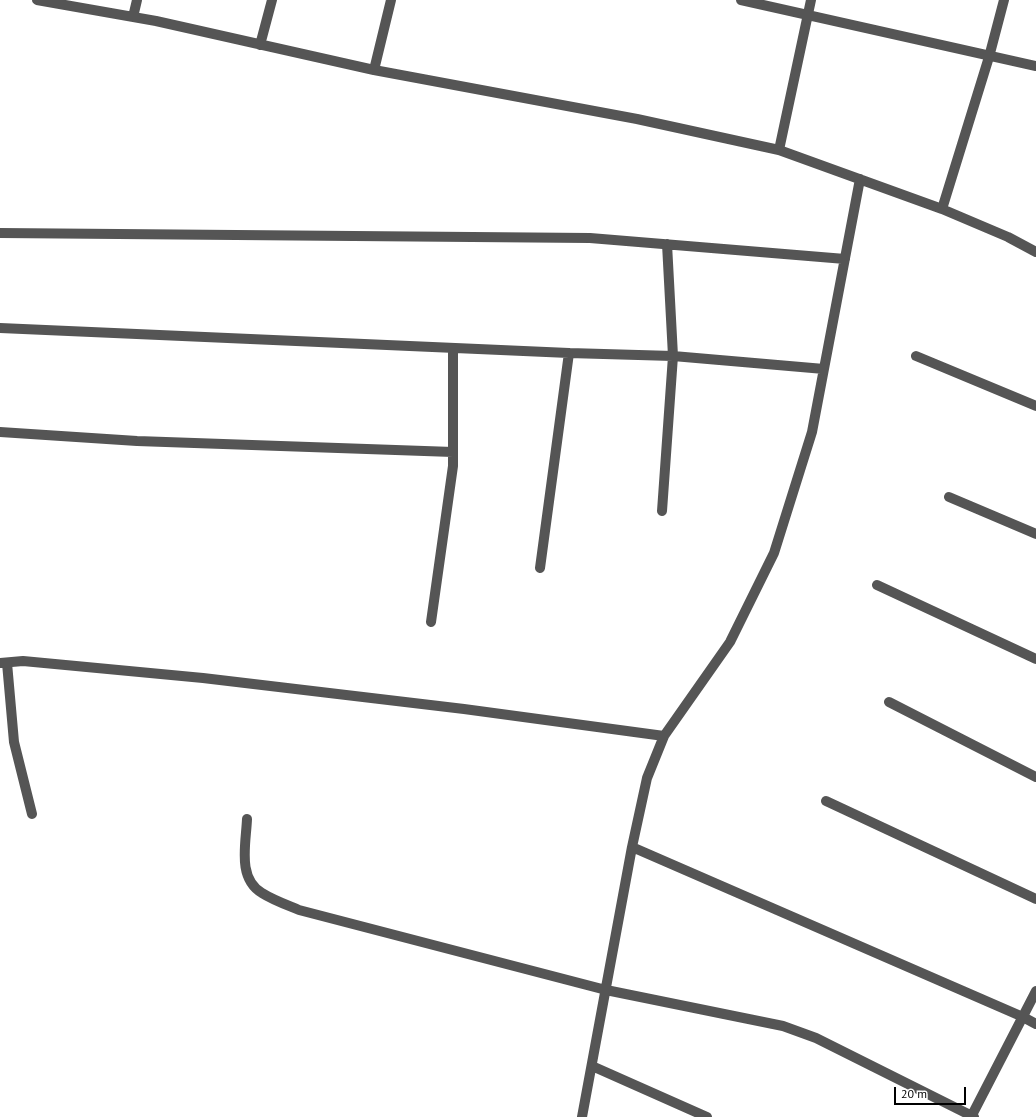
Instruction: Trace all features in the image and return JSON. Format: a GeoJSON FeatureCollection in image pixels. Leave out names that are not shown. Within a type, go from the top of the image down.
{"type":"FeatureCollection","features":[{"type":"Feature","properties":{"kind":"street"},"geometry":{"type":"LineString","coordinates":[[37,0],[133,17],[374,70],[637,119],[779,150],[942,209],[1008,237],[1036,252]]}},
{"type":"Feature","properties":{"kind":"street"},"geometry":{"type":"LineString","coordinates":[[133,17],[137,0]]}},
{"type":"Feature","properties":{"kind":"street"},"geometry":{"type":"LineString","coordinates":[[260,44],[272,0]]}},
{"type":"Feature","properties":{"kind":"street"},"geometry":{"type":"LineString","coordinates":[[374,70],[391,0]]}},
{"type":"Feature","properties":{"kind":"street"},"geometry":{"type":"LineString","coordinates":[[741,0],[1036,66]]}},
{"type":"Feature","properties":{"kind":"street"},"geometry":{"type":"LineString","coordinates":[[779,150],[811,0]]}},
{"type":"Feature","properties":{"kind":"street"},"geometry":{"type":"LineString","coordinates":[[942,209],[989,56],[1004,0]]}},
{"type":"Feature","properties":{"kind":"street"},"geometry":{"type":"LineString","coordinates":[[582,1117],[632,847],[647,778],[664,736],[730,642],[774,553],[812,432],[860,179]]}},
{"type":"Feature","properties":{"kind":"street"},"geometry":{"type":"LineString","coordinates":[[0,233],[590,238],[845,259]]}},
{"type":"Feature","properties":{"kind":"street"},"geometry":{"type":"LineString","coordinates":[[662,511],[673,356],[667,244]]}},
{"type":"Feature","properties":{"kind":"street"},"geometry":{"type":"LineString","coordinates":[[0,328],[570,353],[673,356],[824,369]]}},
{"type":"Feature","properties":{"kind":"street"},"geometry":{"type":"LineString","coordinates":[[431,622],[453,466],[453,348]]}},
{"type":"Feature","properties":{"kind":"street"},"geometry":{"type":"LineString","coordinates":[[540,568],[570,353]]}},
{"type":"Feature","properties":{"kind":"street"},"geometry":{"type":"LineString","coordinates":[[916,356],[1036,406]]}},
{"type":"Feature","properties":{"kind":"street"},"geometry":{"type":"LineString","coordinates":[[0,432],[137,440],[453,452]]}},
{"type":"Feature","properties":{"kind":"street"},"geometry":{"type":"LineString","coordinates":[[949,497],[1036,534]]}},
{"type":"Feature","properties":{"kind":"street"},"geometry":{"type":"LineString","coordinates":[[877,585],[1036,659]]}},
{"type":"Feature","properties":{"kind":"street"},"geometry":{"type":"LineString","coordinates":[[32,814],[14,742],[4,663],[24,661],[203,678],[464,708],[664,736]]}},
{"type":"Feature","properties":{"kind":"street"},"geometry":{"type":"LineString","coordinates":[[889,702],[1036,777]]}},
{"type":"Feature","properties":{"kind":"street"},"geometry":{"type":"LineString","coordinates":[[826,800],[1036,899]]}},
{"type":"Feature","properties":{"kind":"street"},"geometry":{"type":"LineString","coordinates":[[247,819],[245,867],[250,882],[261,893],[299,910],[606,990],[783,1026],[816,1038],[972,1117],[1036,991]]}},
{"type":"Feature","properties":{"kind":"street"},"geometry":{"type":"LineString","coordinates":[[632,847],[1036,1024]]}},
{"type":"Feature","properties":{"kind":"street"},"geometry":{"type":"LineString","coordinates":[[592,1066],[706,1117]]}}]}
